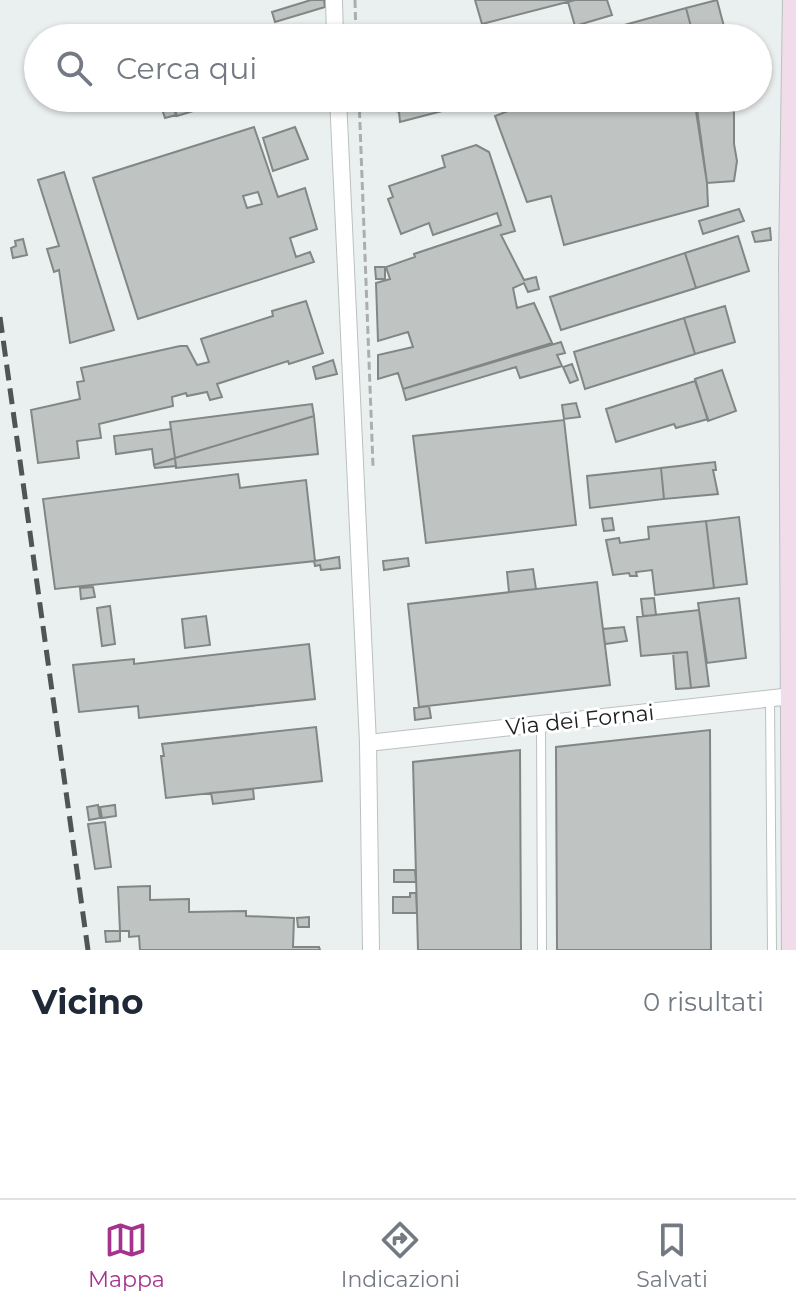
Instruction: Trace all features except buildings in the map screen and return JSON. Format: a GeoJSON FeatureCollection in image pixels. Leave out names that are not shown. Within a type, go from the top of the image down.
{"type":"FeatureCollection","features":[{"type":"Feature","properties":{"kind":"main road"},"geometry":{"type":"LineString","coordinates":[[793,950],[794,844],[788,708],[794,0]]}},
{"type":"Feature","properties":{"kind":"street"},"geometry":{"type":"LineString","coordinates":[[334,0],[335,24]]}},
{"type":"Feature","properties":{"kind":"street"},"geometry":{"type":"LineString","coordinates":[[339,112],[368,743],[371,950]]}},
{"type":"Feature","properties":{"kind":"street","name":"Via dei Fornai"},"geometry":{"type":"LineString","coordinates":[[368,743],[541,724],[788,708]]}},
{"type":"Feature","properties":{"kind":"lane"},"geometry":{"type":"LineString","coordinates":[[772,950],[788,708]]}},
{"type":"Feature","properties":{"kind":"lane"},"geometry":{"type":"LineString","coordinates":[[541,724],[542,950]]}},
{"type":"Feature","properties":{"kind":"path"},"geometry":{"type":"LineString","coordinates":[[355,0],[356,24]]}},
{"type":"Feature","properties":{"kind":"railway"},"geometry":{"type":"LineString","coordinates":[[0,317],[88,950]]}}]}
